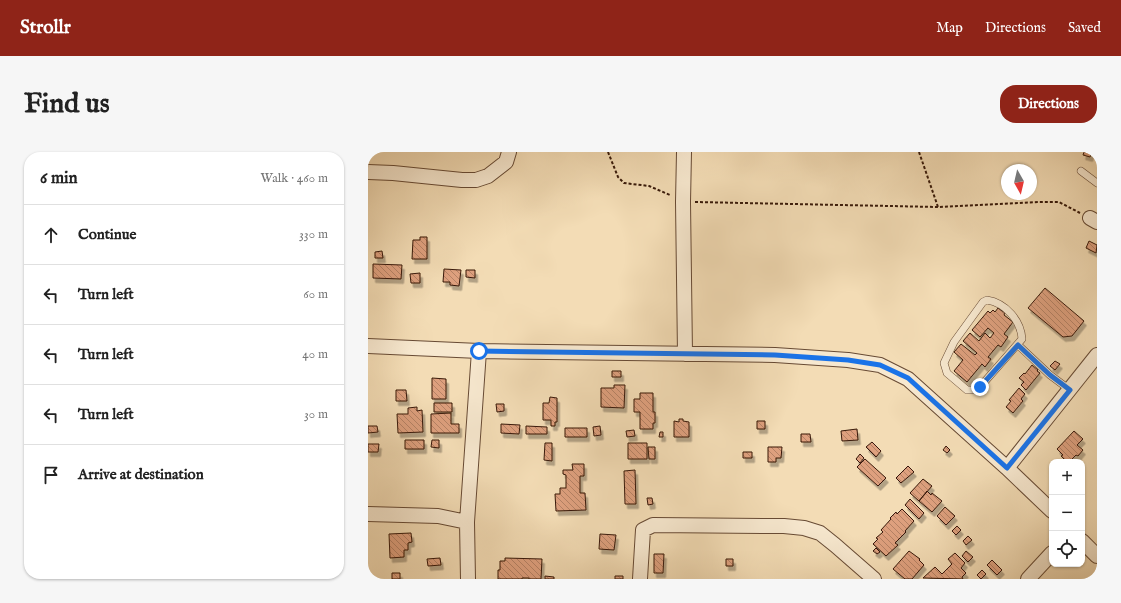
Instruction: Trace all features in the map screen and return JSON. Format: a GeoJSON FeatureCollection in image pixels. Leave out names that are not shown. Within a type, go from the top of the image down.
{"type":"FeatureCollection","features":[{"type":"Feature","properties":{"kind":"street"},"geometry":{"type":"LineString","coordinates":[[368,172],[476,180],[488,176],[506,162],[509,152]]}},
{"type":"Feature","properties":{"kind":"street"},"geometry":{"type":"LineString","coordinates":[[684,152],[683,202],[685,354]]}},
{"type":"Feature","properties":{"kind":"street"},"geometry":{"type":"LineString","coordinates":[[368,346],[479,351],[775,355],[848,360],[880,365],[908,378],[1049,508]]}},
{"type":"Feature","properties":{"kind":"street"},"geometry":{"type":"LineString","coordinates":[[468,579],[467,522],[479,351]]}},
{"type":"Feature","properties":{"kind":"street"},"geometry":{"type":"LineString","coordinates":[[1007,468],[1097,355]]}},
{"type":"Feature","properties":{"kind":"street"},"geometry":{"type":"LineString","coordinates":[[368,514],[438,516],[467,522]]}},
{"type":"Feature","properties":{"kind":"street"},"geometry":{"type":"LineString","coordinates":[[640,579],[643,530],[653,525],[770,526],[804,528],[820,533],[835,544],[874,579]]}},
{"type":"Feature","properties":{"kind":"street"},"geometry":{"type":"LineString","coordinates":[[1085,544],[1097,556]]}},
{"type":"Feature","properties":{"kind":"street"},"geometry":{"type":"LineString","coordinates":[[1028,579],[1049,556]]}},
{"type":"Feature","properties":{"kind":"lane"},"geometry":{"type":"LineString","coordinates":[[1081,171],[1097,183]]}},
{"type":"Feature","properties":{"kind":"lane"},"geometry":{"type":"LineString","coordinates":[[987,300],[1002,305],[1011,314],[1022,332],[1022,339],[1018,345],[980,387],[974,390],[967,390],[947,373],[944,363],[954,342],[982,302],[987,300]]}},
{"type":"Feature","properties":{"kind":"lane"},"geometry":{"type":"LineString","coordinates":[[1018,345],[1050,375],[1070,390]]}},
{"type":"Feature","properties":{"kind":"path"},"geometry":{"type":"LineString","coordinates":[[608,152],[618,178],[624,183],[649,186],[665,192],[683,202],[938,207],[1059,202],[1093,220]]}},
{"type":"Feature","properties":{"kind":"path"},"geometry":{"type":"LineString","coordinates":[[919,152],[938,207]]}},
{"type":"Feature","properties":{"kind":"building"},"geometry":{"type":"Polygon","coordinates":[[[1084,152],[1092,152],[1090,157],[1083,155],[1084,152]]]}},
{"type":"Feature","properties":{"kind":"building"},"geometry":{"type":"Polygon","coordinates":[[[420,237],[427,237],[427,259],[412,259],[413,240],[420,240],[420,237]]]}},
{"type":"Feature","properties":{"kind":"building"},"geometry":{"type":"Polygon","coordinates":[[[1089,241],[1097,245],[1096,253],[1086,248],[1089,241]]]}},
{"type":"Feature","properties":{"kind":"building"},"geometry":{"type":"Polygon","coordinates":[[[382,251],[383,258],[375,258],[375,252],[382,251]]]}},
{"type":"Feature","properties":{"kind":"building"},"geometry":{"type":"Polygon","coordinates":[[[373,264],[402,265],[401,279],[373,278],[373,264]]]}},
{"type":"Feature","properties":{"kind":"building"},"geometry":{"type":"Polygon","coordinates":[[[444,269],[461,270],[459,286],[450,285],[450,282],[443,282],[444,269]]]}},
{"type":"Feature","properties":{"kind":"building"},"geometry":{"type":"Polygon","coordinates":[[[466,270],[475,270],[475,278],[466,277],[466,270]]]}},
{"type":"Feature","properties":{"kind":"building"},"geometry":{"type":"Polygon","coordinates":[[[420,273],[420,283],[411,283],[410,274],[420,273]]]}},
{"type":"Feature","properties":{"kind":"building"},"geometry":{"type":"Polygon","coordinates":[[[1045,288],[1084,321],[1072,336],[1063,337],[1028,308],[1045,288]]]}},
{"type":"Feature","properties":{"kind":"building"},"geometry":{"type":"Polygon","coordinates":[[[998,308],[1013,322],[1004,334],[1008,337],[1001,347],[998,345],[988,357],[991,359],[985,367],[982,364],[967,382],[954,371],[963,360],[954,352],[961,344],[975,355],[977,353],[963,341],[970,333],[979,341],[985,333],[990,338],[994,333],[988,328],[980,337],[972,330],[988,311],[990,313],[993,310],[995,312],[998,308]]]}},
{"type":"Feature","properties":{"kind":"building"},"geometry":{"type":"Polygon","coordinates":[[[1055,361],[1060,364],[1055,370],[1050,366],[1055,361]]]}},
{"type":"Feature","properties":{"kind":"building"},"geometry":{"type":"Polygon","coordinates":[[[1032,365],[1040,373],[1026,390],[1021,385],[1024,382],[1019,378],[1024,373],[1025,374],[1032,365]]]}},
{"type":"Feature","properties":{"kind":"building"},"geometry":{"type":"Polygon","coordinates":[[[612,371],[621,371],[621,377],[612,377],[612,371]]]}},
{"type":"Feature","properties":{"kind":"building"},"geometry":{"type":"Polygon","coordinates":[[[432,378],[446,379],[446,399],[432,399],[432,378]]]}},
{"type":"Feature","properties":{"kind":"building"},"geometry":{"type":"Polygon","coordinates":[[[614,385],[625,385],[624,408],[601,407],[601,388],[614,388],[614,385]]]}},
{"type":"Feature","properties":{"kind":"building"},"geometry":{"type":"Polygon","coordinates":[[[1019,388],[1025,394],[1021,399],[1023,401],[1013,413],[1006,407],[1011,401],[1009,400],[1019,388]]]}},
{"type":"Feature","properties":{"kind":"building"},"geometry":{"type":"Polygon","coordinates":[[[396,390],[406,390],[407,401],[396,401],[396,390]]]}},
{"type":"Feature","properties":{"kind":"building"},"geometry":{"type":"Polygon","coordinates":[[[640,393],[653,393],[653,412],[655,412],[655,423],[653,423],[653,429],[640,429],[640,412],[634,412],[634,399],[640,399],[640,393]]]}},
{"type":"Feature","properties":{"kind":"building"},"geometry":{"type":"Polygon","coordinates":[[[550,397],[557,398],[557,422],[555,422],[555,426],[551,426],[551,420],[543,420],[543,403],[549,403],[550,397]]]}},
{"type":"Feature","properties":{"kind":"building"},"geometry":{"type":"Polygon","coordinates":[[[434,403],[452,403],[452,412],[434,412],[434,403]]]}},
{"type":"Feature","properties":{"kind":"building"},"geometry":{"type":"Polygon","coordinates":[[[496,404],[504,404],[504,411],[497,412],[496,404]]]}},
{"type":"Feature","properties":{"kind":"building"},"geometry":{"type":"Polygon","coordinates":[[[417,407],[417,411],[422,410],[423,432],[398,433],[397,414],[408,414],[408,408],[417,407]]]}},
{"type":"Feature","properties":{"kind":"building"},"geometry":{"type":"Polygon","coordinates":[[[451,413],[451,424],[459,424],[459,433],[431,433],[431,414],[451,413]]]}},
{"type":"Feature","properties":{"kind":"building"},"geometry":{"type":"Polygon","coordinates":[[[679,419],[689,422],[689,437],[674,437],[674,421],[679,422],[679,419]]]}},
{"type":"Feature","properties":{"kind":"building"},"geometry":{"type":"Polygon","coordinates":[[[757,421],[765,421],[765,429],[757,429],[757,421]]]}},
{"type":"Feature","properties":{"kind":"building"},"geometry":{"type":"Polygon","coordinates":[[[501,424],[520,425],[519,434],[501,433],[501,424]]]}},
{"type":"Feature","properties":{"kind":"building"},"geometry":{"type":"Polygon","coordinates":[[[368,426],[377,426],[378,432],[368,433],[368,426]]]}},
{"type":"Feature","properties":{"kind":"building"},"geometry":{"type":"Polygon","coordinates":[[[526,426],[547,427],[547,434],[526,434],[526,426]]]}},
{"type":"Feature","properties":{"kind":"building"},"geometry":{"type":"Polygon","coordinates":[[[600,426],[601,435],[594,436],[593,427],[600,426]]]}},
{"type":"Feature","properties":{"kind":"building"},"geometry":{"type":"Polygon","coordinates":[[[565,428],[587,428],[587,437],[565,437],[565,428]]]}},
{"type":"Feature","properties":{"kind":"building"},"geometry":{"type":"Polygon","coordinates":[[[857,429],[858,440],[842,441],[841,431],[857,429]]]}},
{"type":"Feature","properties":{"kind":"building"},"geometry":{"type":"Polygon","coordinates":[[[634,430],[635,436],[627,437],[626,431],[634,430]]]}},
{"type":"Feature","properties":{"kind":"building"},"geometry":{"type":"Polygon","coordinates":[[[1074,431],[1083,439],[1077,445],[1083,450],[1078,456],[1076,455],[1072,459],[1064,459],[1061,456],[1063,455],[1057,449],[1074,431]]]}},
{"type":"Feature","properties":{"kind":"building"},"geometry":{"type":"Polygon","coordinates":[[[660,432],[663,432],[663,437],[659,437],[660,432]]]}},
{"type":"Feature","properties":{"kind":"building"},"geometry":{"type":"Polygon","coordinates":[[[801,434],[810,434],[811,442],[801,442],[801,434]]]}},
{"type":"Feature","properties":{"kind":"building"},"geometry":{"type":"Polygon","coordinates":[[[405,440],[424,440],[424,449],[405,449],[405,440]]]}},
{"type":"Feature","properties":{"kind":"building"},"geometry":{"type":"Polygon","coordinates":[[[432,440],[439,440],[439,448],[431,447],[432,440]]]}},
{"type":"Feature","properties":{"kind":"building"},"geometry":{"type":"Polygon","coordinates":[[[872,442],[881,451],[876,457],[866,447],[872,442]]]}},
{"type":"Feature","properties":{"kind":"building"},"geometry":{"type":"Polygon","coordinates":[[[545,443],[552,443],[552,461],[544,460],[545,443]]]}},
{"type":"Feature","properties":{"kind":"building"},"geometry":{"type":"Polygon","coordinates":[[[628,443],[647,443],[647,459],[628,459],[628,443]]]}},
{"type":"Feature","properties":{"kind":"building"},"geometry":{"type":"Polygon","coordinates":[[[368,444],[379,444],[378,452],[368,452],[368,444]]]}},
{"type":"Feature","properties":{"kind":"building"},"geometry":{"type":"Polygon","coordinates":[[[946,446],[950,450],[947,453],[943,450],[946,446]]]}},
{"type":"Feature","properties":{"kind":"building"},"geometry":{"type":"Polygon","coordinates":[[[648,447],[655,447],[655,459],[649,459],[648,447]]]}},
{"type":"Feature","properties":{"kind":"building"},"geometry":{"type":"Polygon","coordinates":[[[768,447],[782,447],[781,458],[776,458],[776,462],[768,462],[768,447]]]}},
{"type":"Feature","properties":{"kind":"building"},"geometry":{"type":"Polygon","coordinates":[[[743,452],[752,452],[752,458],[743,458],[743,452]]]}},
{"type":"Feature","properties":{"kind":"building"},"geometry":{"type":"Polygon","coordinates":[[[860,454],[864,458],[860,463],[856,459],[860,454]]]}},
{"type":"Feature","properties":{"kind":"building"},"geometry":{"type":"Polygon","coordinates":[[[865,459],[886,478],[878,486],[857,467],[865,459]]]}},
{"type":"Feature","properties":{"kind":"building"},"geometry":{"type":"Polygon","coordinates":[[[572,464],[584,464],[584,476],[580,476],[580,493],[585,493],[586,510],[556,511],[555,494],[560,494],[560,488],[566,488],[566,475],[563,474],[563,470],[573,470],[572,464]]]}},
{"type":"Feature","properties":{"kind":"building"},"geometry":{"type":"Polygon","coordinates":[[[908,466],[914,472],[901,483],[896,478],[908,466]]]}},
{"type":"Feature","properties":{"kind":"building"},"geometry":{"type":"Polygon","coordinates":[[[635,470],[636,504],[625,504],[624,471],[635,470]]]}},
{"type":"Feature","properties":{"kind":"building"},"geometry":{"type":"Polygon","coordinates":[[[923,479],[932,486],[919,501],[910,493],[923,479]]]}},
{"type":"Feature","properties":{"kind":"building"},"geometry":{"type":"Polygon","coordinates":[[[927,491],[942,501],[932,512],[919,501],[927,491]]]}},
{"type":"Feature","properties":{"kind":"building"},"geometry":{"type":"Polygon","coordinates":[[[647,498],[652,498],[653,504],[648,505],[647,498]]]}},
{"type":"Feature","properties":{"kind":"building"},"geometry":{"type":"Polygon","coordinates":[[[910,499],[924,513],[919,519],[905,505],[910,499]]]}},
{"type":"Feature","properties":{"kind":"building"},"geometry":{"type":"Polygon","coordinates":[[[945,507],[955,516],[946,525],[937,516],[945,507]]]}},
{"type":"Feature","properties":{"kind":"building"},"geometry":{"type":"Polygon","coordinates":[[[902,509],[914,521],[895,543],[898,545],[886,556],[873,544],[878,539],[876,538],[883,532],[881,530],[891,519],[890,518],[902,509]]]}},
{"type":"Feature","properties":{"kind":"building"},"geometry":{"type":"Polygon","coordinates":[[[957,526],[961,530],[956,535],[952,531],[957,526]]]}},
{"type":"Feature","properties":{"kind":"building"},"geometry":{"type":"Polygon","coordinates":[[[411,533],[412,542],[408,543],[408,550],[404,550],[404,557],[390,558],[389,534],[411,533]]]}},
{"type":"Feature","properties":{"kind":"building"},"geometry":{"type":"Polygon","coordinates":[[[600,534],[616,535],[614,550],[599,549],[600,534]]]}},
{"type":"Feature","properties":{"kind":"building"},"geometry":{"type":"Polygon","coordinates":[[[968,536],[972,540],[966,545],[963,541],[968,536]]]}},
{"type":"Feature","properties":{"kind":"building"},"geometry":{"type":"Polygon","coordinates":[[[876,548],[880,552],[877,554],[873,551],[876,548]]]}},
{"type":"Feature","properties":{"kind":"building"},"geometry":{"type":"Polygon","coordinates":[[[909,551],[920,559],[919,560],[924,565],[912,579],[905,579],[893,569],[909,551]]]}},
{"type":"Feature","properties":{"kind":"building"},"geometry":{"type":"Polygon","coordinates":[[[966,551],[973,557],[968,562],[962,556],[966,551]]]}},
{"type":"Feature","properties":{"kind":"building"},"geometry":{"type":"Polygon","coordinates":[[[955,553],[965,563],[961,568],[966,573],[962,577],[963,579],[923,578],[935,567],[942,574],[952,564],[948,559],[955,553]]]}},
{"type":"Feature","properties":{"kind":"building"},"geometry":{"type":"Polygon","coordinates":[[[654,554],[664,554],[663,573],[654,573],[654,554]]]}},
{"type":"Feature","properties":{"kind":"building"},"geometry":{"type":"Polygon","coordinates":[[[440,558],[441,565],[428,566],[427,559],[440,558]]]}},
{"type":"Feature","properties":{"kind":"building"},"geometry":{"type":"Polygon","coordinates":[[[505,558],[542,559],[541,579],[498,579],[500,561],[505,561],[505,558]]]}},
{"type":"Feature","properties":{"kind":"building"},"geometry":{"type":"Polygon","coordinates":[[[726,559],[733,559],[733,566],[726,566],[726,559]]]}},
{"type":"Feature","properties":{"kind":"building"},"geometry":{"type":"Polygon","coordinates":[[[992,560],[1002,570],[997,575],[987,565],[992,560]]]}},
{"type":"Feature","properties":{"kind":"building"},"geometry":{"type":"Polygon","coordinates":[[[982,570],[986,574],[981,579],[977,575],[982,570]]]}},
{"type":"Feature","properties":{"kind":"building"},"geometry":{"type":"Polygon","coordinates":[[[392,573],[400,573],[400,579],[392,579],[392,573]]]}},
{"type":"Feature","properties":{"kind":"building"},"geometry":{"type":"Polygon","coordinates":[[[545,576],[554,577],[554,579],[545,579],[545,576]]]}},
{"type":"Feature","properties":{"kind":"building"},"geometry":{"type":"Polygon","coordinates":[[[615,576],[623,576],[623,579],[615,579],[615,576]]]}},
{"type":"Feature","properties":{"kind":"route"},"geometry":{"type":"LineString","coordinates":[[479,351],[775,355],[848,360],[880,365],[908,378],[1007,468],[1070,390],[1050,375],[1018,345],[980,387]]}}]}
